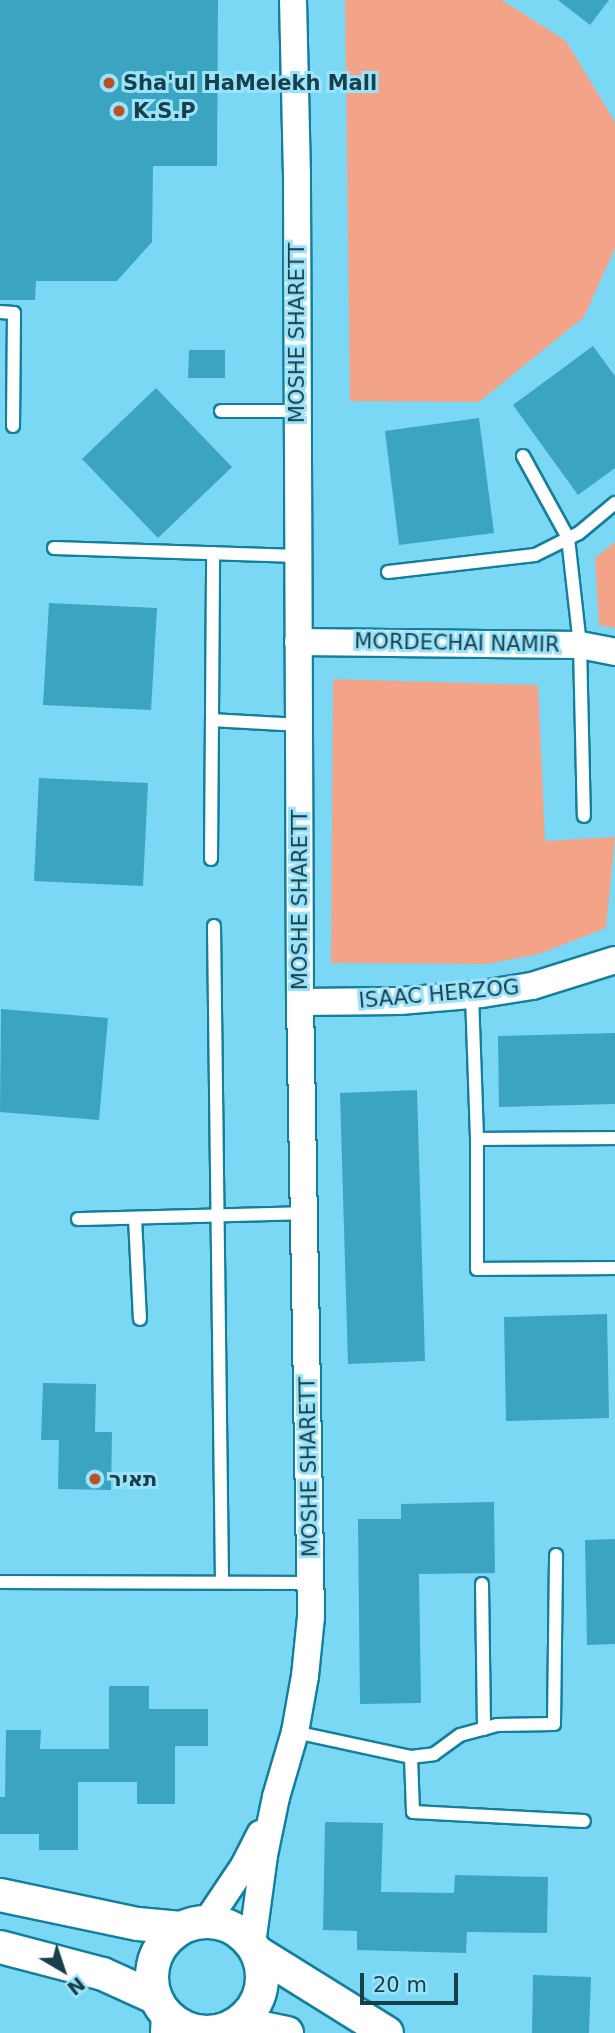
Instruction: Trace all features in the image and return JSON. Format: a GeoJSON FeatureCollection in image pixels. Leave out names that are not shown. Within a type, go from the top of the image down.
{"type":"FeatureCollection","features":[{"type":"Feature","properties":{"kind":"street","name":"MOSHE SHARETT"},"geometry":{"type":"LineString","coordinates":[[255,1948],[276,1797],[295,1732],[305,1676],[311,1617],[300,1002],[298,411],[293,0]]}},
{"type":"Feature","properties":{"kind":"street","name":"MORDECHAI NAMIR"},"geometry":{"type":"LineString","coordinates":[[298,642],[580,645],[615,652]]}},
{"type":"Feature","properties":{"kind":"street","name":"ISAAC HERZOG"},"geometry":{"type":"LineString","coordinates":[[300,1002],[472,995],[532,986],[615,960]]}},
{"type":"Feature","properties":{"kind":"street","name":"MOSHE SHARETT"},"geometry":{"type":"LineString","coordinates":[[194,1925],[244,1866],[276,1797]]}},
{"type":"Feature","properties":{"kind":"street"},"geometry":{"type":"LineString","coordinates":[[0,1895],[138,1924],[233,1927],[255,1948],[387,2033]]}},
{"type":"Feature","properties":{"kind":"street"},"geometry":{"type":"LineString","coordinates":[[162,2015],[153,1966],[168,1937],[194,1925]]}},
{"type":"Feature","properties":{"kind":"street"},"geometry":{"type":"LineString","coordinates":[[0,1947],[103,1974],[162,2015],[195,2031],[221,2029],[287,2033]]}},
{"type":"Feature","properties":{"kind":"street"},"geometry":{"type":"LineString","coordinates":[[221,2029],[250,2012],[262,1983],[255,1948]]}},
{"type":"Feature","properties":{"kind":"lane"},"geometry":{"type":"LineString","coordinates":[[0,312],[14,313],[13,426]]}},
{"type":"Feature","properties":{"kind":"lane"},"geometry":{"type":"LineString","coordinates":[[221,411],[298,411]]}},
{"type":"Feature","properties":{"kind":"lane"},"geometry":{"type":"LineString","coordinates":[[523,456],[568,538],[580,645],[584,816]]}},
{"type":"Feature","properties":{"kind":"lane"},"geometry":{"type":"LineString","coordinates":[[388,572],[535,555],[568,538],[615,503]]}},
{"type":"Feature","properties":{"kind":"lane"},"geometry":{"type":"LineString","coordinates":[[54,548],[298,556]]}},
{"type":"Feature","properties":{"kind":"lane"},"geometry":{"type":"LineString","coordinates":[[211,859],[213,553]]}},
{"type":"Feature","properties":{"kind":"lane"},"geometry":{"type":"LineString","coordinates":[[212,720],[299,726]]}},
{"type":"Feature","properties":{"kind":"lane"},"geometry":{"type":"LineString","coordinates":[[214,926],[222,1582]]}},
{"type":"Feature","properties":{"kind":"lane"},"geometry":{"type":"LineString","coordinates":[[472,995],[477,1139],[477,1269],[615,1268]]}},
{"type":"Feature","properties":{"kind":"lane"},"geometry":{"type":"LineString","coordinates":[[477,1139],[615,1139]]}},
{"type":"Feature","properties":{"kind":"lane"},"geometry":{"type":"LineString","coordinates":[[78,1219],[304,1213]]}},
{"type":"Feature","properties":{"kind":"lane"},"geometry":{"type":"LineString","coordinates":[[135,1218],[139,1319]]}},
{"type":"Feature","properties":{"kind":"lane"},"geometry":{"type":"LineString","coordinates":[[295,1732],[411,1757],[434,1754],[460,1735],[484,1729],[554,1724],[556,1555]]}},
{"type":"Feature","properties":{"kind":"lane"},"geometry":{"type":"LineString","coordinates":[[1,1582],[310,1583]]}},
{"type":"Feature","properties":{"kind":"lane"},"geometry":{"type":"LineString","coordinates":[[482,1584],[484,1729]]}},
{"type":"Feature","properties":{"kind":"lane"},"geometry":{"type":"LineString","coordinates":[[411,1757],[413,1812],[584,1821]]}},
{"type":"Feature","properties":{"kind":"shaded area"},"geometry":{"type":"Polygon","coordinates":[[[345,0],[502,0],[566,41],[615,122],[615,248],[584,317],[479,402],[350,401],[345,0]]]}},
{"type":"Feature","properties":{"kind":"shaded area"},"geometry":{"type":"Polygon","coordinates":[[[615,542],[615,628],[599,625],[595,558],[615,542]]]}},
{"type":"Feature","properties":{"kind":"shaded area"},"geometry":{"type":"Polygon","coordinates":[[[333,679],[538,685],[545,841],[615,837],[606,928],[539,954],[487,964],[331,963],[333,679]]]}},
{"type":"Feature","properties":{"kind":"building","name":"Sha'ul HaMelekh Mall"},"geometry":{"type":"Polygon","coordinates":[[[0,0],[218,0],[217,166],[153,166],[152,242],[117,281],[36,281],[35,300],[0,300],[0,0]]]}},
{"type":"Feature","properties":{"kind":"building"},"geometry":{"type":"Polygon","coordinates":[[[558,0],[609,0],[590,25],[558,0]]]}},
{"type":"Feature","properties":{"kind":"building"},"geometry":{"type":"Polygon","coordinates":[[[593,346],[615,376],[615,468],[578,495],[513,405],[593,346]]]}},
{"type":"Feature","properties":{"kind":"building"},"geometry":{"type":"Polygon","coordinates":[[[189,350],[225,350],[225,378],[188,378],[189,350]]]}},
{"type":"Feature","properties":{"kind":"building"},"geometry":{"type":"Polygon","coordinates":[[[156,388],[232,467],[158,538],[82,459],[156,388]]]}},
{"type":"Feature","properties":{"kind":"building"},"geometry":{"type":"Polygon","coordinates":[[[479,418],[494,533],[399,545],[385,431],[479,418]]]}},
{"type":"Feature","properties":{"kind":"building"},"geometry":{"type":"Polygon","coordinates":[[[49,603],[157,608],[151,710],[43,705],[49,603]]]}},
{"type":"Feature","properties":{"kind":"building"},"geometry":{"type":"Polygon","coordinates":[[[39,778],[148,783],[143,886],[34,881],[39,778]]]}},
{"type":"Feature","properties":{"kind":"building"},"geometry":{"type":"Polygon","coordinates":[[[1,1009],[108,1018],[99,1120],[0,1112],[1,1009]]]}},
{"type":"Feature","properties":{"kind":"building"},"geometry":{"type":"Polygon","coordinates":[[[615,1033],[615,1104],[499,1107],[498,1036],[615,1033]]]}},
{"type":"Feature","properties":{"kind":"building"},"geometry":{"type":"Polygon","coordinates":[[[417,1090],[425,1361],[348,1364],[340,1093],[417,1090]]]}},
{"type":"Feature","properties":{"kind":"building"},"geometry":{"type":"Polygon","coordinates":[[[607,1314],[609,1418],[506,1421],[504,1317],[607,1314]]]}},
{"type":"Feature","properties":{"kind":"building"},"geometry":{"type":"Polygon","coordinates":[[[43,1383],[96,1384],[95,1432],[112,1432],[111,1490],[58,1489],[59,1440],[41,1440],[43,1383]]]}},
{"type":"Feature","properties":{"kind":"building"},"geometry":{"type":"Polygon","coordinates":[[[494,1502],[495,1573],[419,1574],[421,1703],[360,1704],[358,1519],[401,1519],[401,1504],[494,1502]]]}},
{"type":"Feature","properties":{"kind":"building"},"geometry":{"type":"Polygon","coordinates":[[[615,1539],[615,1644],[587,1645],[585,1540],[615,1539]]]}},
{"type":"Feature","properties":{"kind":"building"},"geometry":{"type":"Polygon","coordinates":[[[109,1686],[149,1686],[149,1709],[208,1709],[208,1746],[175,1746],[175,1804],[137,1804],[137,1782],[78,1782],[78,1850],[39,1850],[39,1834],[0,1834],[0,1797],[5,1797],[6,1730],[41,1730],[40,1749],[109,1749],[109,1686]]]}},
{"type":"Feature","properties":{"kind":"building"},"geometry":{"type":"Polygon","coordinates":[[[325,1822],[383,1823],[381,1892],[454,1893],[455,1875],[548,1877],[547,1933],[467,1932],[466,1953],[357,1950],[357,1931],[323,1930],[325,1822]]]}},
{"type":"Feature","properties":{"kind":"building"},"geometry":{"type":"Polygon","coordinates":[[[533,1975],[591,1977],[589,2033],[532,2033],[533,1975]]]}},
{"type":"Feature","properties":{"kind":"place","name":"Sha'ul HaMelekh Mall"},"geometry":{"type":"Point","coordinates":[109,83]}},
{"type":"Feature","properties":{"kind":"place","name":"K.S.P"},"geometry":{"type":"Point","coordinates":[119,111]}},
{"type":"Feature","properties":{"kind":"place","name":"תאיר"},"geometry":{"type":"Point","coordinates":[95,1479]}}]}
